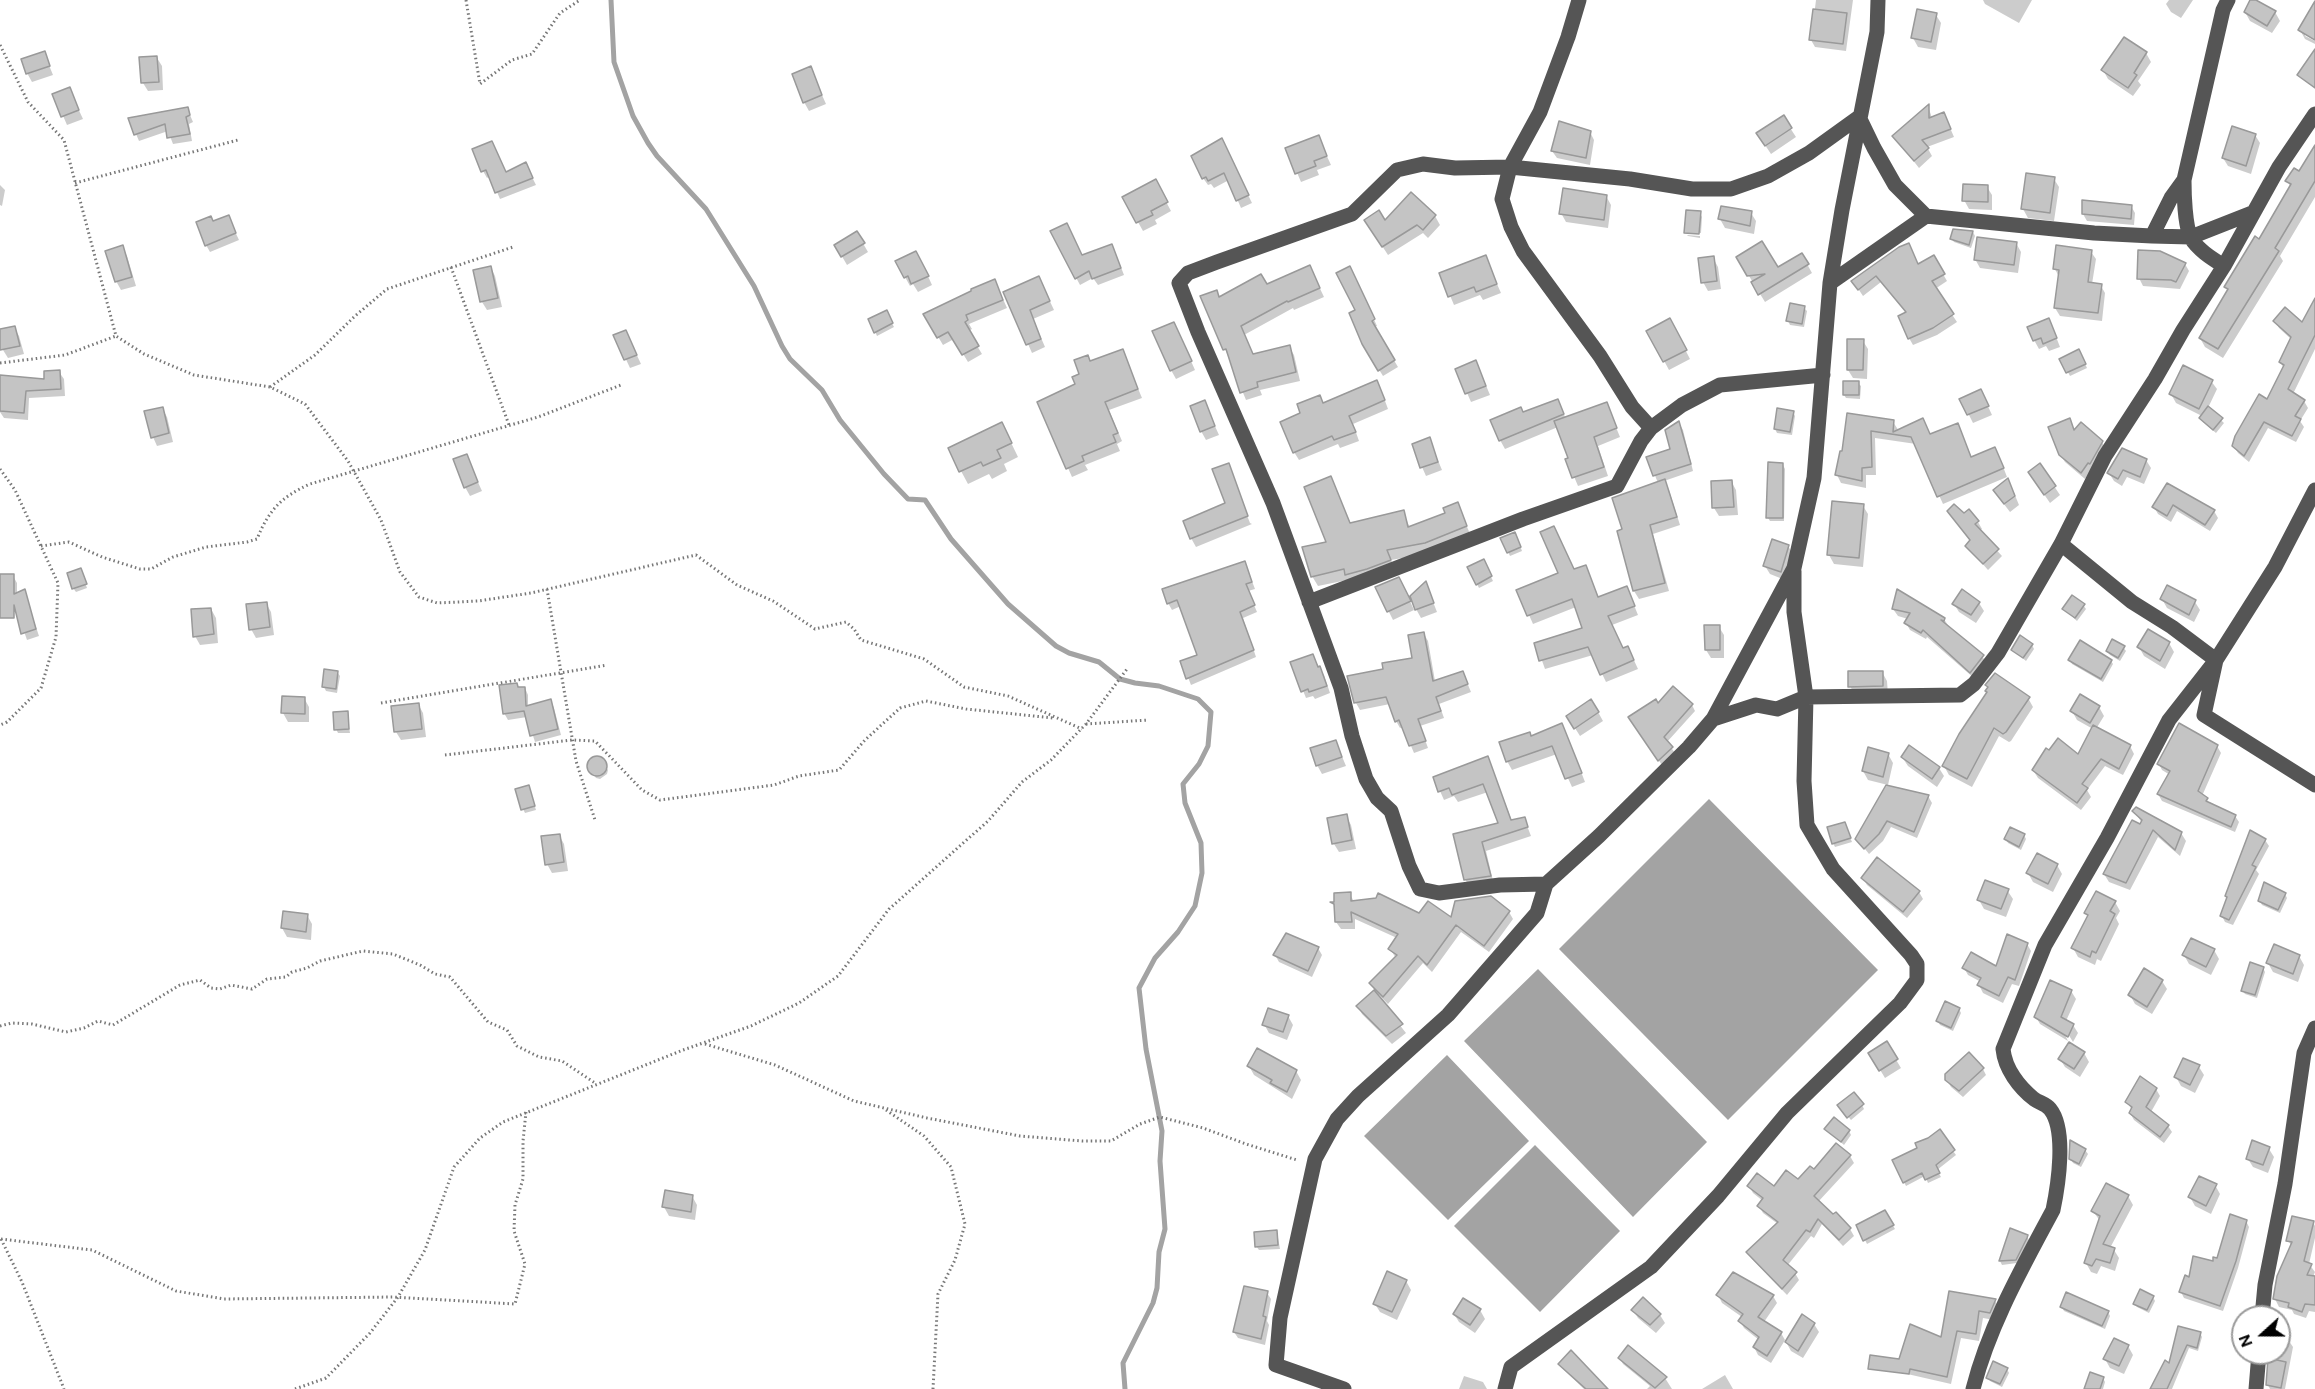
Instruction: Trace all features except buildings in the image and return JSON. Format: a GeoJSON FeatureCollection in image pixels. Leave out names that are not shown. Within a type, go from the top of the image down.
{"type":"FeatureCollection","features":[{"type":"Feature","properties":{"kind":"street"},"geometry":{"type":"LineString","coordinates":[[1579,0],[1540,112],[1510,167],[1502,199],[1511,227],[1523,251],[1600,356],[1632,407],[1651,428]]}},
{"type":"Feature","properties":{"kind":"street"},"geometry":{"type":"LineString","coordinates":[[1505,1389],[1511,1367],[1651,1267],[1718,1196],[1787,1113],[1900,1004],[1917,980],[1917,964],[1911,955],[1833,869],[1807,825],[1804,781],[1806,697],[1794,612],[1794,568],[1814,478],[1830,283],[1859,117],[1877,32],[1878,0]]}},
{"type":"Feature","properties":{"kind":"street"},"geometry":{"type":"LineString","coordinates":[[2224,266],[2206,254],[2191,237],[2184,201],[2184,180],[2223,10],[2228,0]]}},
{"type":"Feature","properties":{"kind":"street"},"geometry":{"type":"LineString","coordinates":[[1713,719],[1756,705],[1777,709],[1806,697],[1960,695],[1974,684],[1998,653],[2061,544],[2105,456],[2155,380],[2183,330],[2224,266],[2279,167],[2315,114]]}},
{"type":"Feature","properties":{"kind":"street"},"geometry":{"type":"LineString","coordinates":[[1546,884],[1500,885],[1438,892],[1420,890],[1409,866],[1391,812],[1377,798],[1366,779],[1352,736],[1341,688],[1274,503],[1202,342],[1179,283],[1188,273],[1352,214],[1397,170],[1423,164],[1455,168],[1510,167],[1630,179],[1692,189],[1731,189],[1768,176],[1809,153],[1859,117]]}},
{"type":"Feature","properties":{"kind":"street"},"geometry":{"type":"LineString","coordinates":[[1859,117],[1895,185],[1926,216],[2094,233],[2191,237],[2252,213]]}},
{"type":"Feature","properties":{"kind":"street"},"geometry":{"type":"LineString","coordinates":[[2152,236],[2171,198],[2184,180]]}},
{"type":"Feature","properties":{"kind":"street"},"geometry":{"type":"LineString","coordinates":[[1830,283],[1926,216]]}},
{"type":"Feature","properties":{"kind":"street"},"geometry":{"type":"LineString","coordinates":[[1309,602],[1544,511],[1617,486],[1641,441],[1651,428],[1682,405],[1720,385],[1823,375]]}},
{"type":"Feature","properties":{"kind":"street"},"geometry":{"type":"LineString","coordinates":[[1973,1389],[1979,1365],[1995,1324],[2053,1210],[2060,1160],[2058,1129],[2052,1111],[2034,1098],[2016,1080],[2004,1062],[2003,1049],[2045,945],[2107,838],[2169,720],[2216,660],[2275,567],[2315,490]]}},
{"type":"Feature","properties":{"kind":"street"},"geometry":{"type":"LineString","coordinates":[[2061,544],[2132,602],[2172,627],[2216,660]]}},
{"type":"Feature","properties":{"kind":"street"},"geometry":{"type":"LineString","coordinates":[[1344,1389],[1276,1365],[1280,1318],[1314,1165],[1337,1119],[1358,1096],[1448,1016],[1537,913],[1546,884],[1599,836],[1689,747],[1713,719],[1794,568]]}},
{"type":"Feature","properties":{"kind":"street"},"geometry":{"type":"LineString","coordinates":[[2216,660],[2204,715],[2315,785]]}},
{"type":"Feature","properties":{"kind":"street"},"geometry":{"type":"LineString","coordinates":[[2263,1305],[2285,1184],[2304,1053],[2315,1028]]}},
{"type":"Feature","properties":{"kind":"street"},"geometry":{"type":"LineString","coordinates":[[2256,1389],[2258,1365]]}},
{"type":"Feature","properties":{"kind":"path"},"geometry":{"type":"LineString","coordinates":[[466,0],[480,84],[512,60],[531,54],[560,13],[580,0]]}},
{"type":"Feature","properties":{"kind":"path"},"geometry":{"type":"LineString","coordinates":[[0,45],[28,102],[64,140],[116,336],[144,354],[194,375],[270,387],[305,404],[354,471],[381,520],[400,572],[419,597],[438,603],[478,601],[547,589],[696,555],[737,585],[773,601],[815,628],[846,622],[854,628],[861,640],[924,659],[964,687],[1008,696],[1082,729]]}},
{"type":"Feature","properties":{"kind":"path"},"geometry":{"type":"LineString","coordinates":[[75,183],[238,140]]}},
{"type":"Feature","properties":{"kind":"path"},"geometry":{"type":"LineString","coordinates":[[270,387],[315,355],[387,289],[513,246]]}},
{"type":"Feature","properties":{"kind":"path"},"geometry":{"type":"LineString","coordinates":[[451,267],[509,425]]}},
{"type":"Feature","properties":{"kind":"path"},"geometry":{"type":"LineString","coordinates":[[0,363],[65,355],[116,336]]}},
{"type":"Feature","properties":{"kind":"path"},"geometry":{"type":"LineString","coordinates":[[41,546],[69,542],[102,557],[140,569],[151,569],[173,557],[206,547],[257,539],[264,521],[274,507],[294,491],[509,425],[621,386]]}},
{"type":"Feature","properties":{"kind":"path"},"geometry":{"type":"LineString","coordinates":[[0,469],[15,490],[57,584],[57,637],[41,688],[7,722],[0,725]]}},
{"type":"Feature","properties":{"kind":"path"},"geometry":{"type":"LineString","coordinates":[[547,589],[576,761],[595,820]]}},
{"type":"Feature","properties":{"kind":"path"},"geometry":{"type":"LineString","coordinates":[[381,703],[607,665]]}},
{"type":"Feature","properties":{"kind":"path"},"geometry":{"type":"LineString","coordinates":[[295,1389],[326,1378],[370,1333],[398,1297],[425,1250],[454,1167],[480,1138],[503,1122],[526,1112],[751,1026],[799,1003],[838,976],[889,909],[988,821],[1022,782],[1051,760],[1082,729],[1127,669]]}},
{"type":"Feature","properties":{"kind":"path"},"geometry":{"type":"LineString","coordinates":[[445,755],[572,740],[595,741],[642,790],[660,800],[774,785],[799,776],[839,770],[900,708],[926,701],[966,709],[1058,718]]}},
{"type":"Feature","properties":{"kind":"path"},"geometry":{"type":"LineString","coordinates":[[1086,724],[1148,720]]}},
{"type":"Feature","properties":{"kind":"path"},"geometry":{"type":"LineString","coordinates":[[0,1026],[12,1023],[32,1024],[66,1032],[84,1028],[98,1021],[113,1025],[180,985],[200,980],[211,988],[220,989],[231,985],[252,989],[267,979],[286,977],[292,972],[320,961],[363,951],[393,954],[435,974],[450,977],[488,1022],[507,1030],[517,1046],[540,1057],[562,1061],[596,1084]]}},
{"type":"Feature","properties":{"kind":"path"},"geometry":{"type":"LineString","coordinates":[[703,1043],[775,1065],[854,1101],[1020,1136],[1111,1141],[1140,1124],[1160,1117],[1203,1128],[1314,1165]]}},
{"type":"Feature","properties":{"kind":"path"},"geometry":{"type":"LineString","coordinates":[[885,1109],[924,1136],[951,1167],[965,1224],[955,1260],[938,1294],[933,1389]]}},
{"type":"Feature","properties":{"kind":"path"},"geometry":{"type":"LineString","coordinates":[[1,1238],[93,1250],[176,1291],[224,1299],[398,1297],[515,1304],[525,1264],[514,1231],[515,1205],[523,1179],[526,1112]]}},
{"type":"Feature","properties":{"kind":"path"},"geometry":{"type":"LineString","coordinates":[[1,1238],[22,1282],[64,1389]]}},
{"type":"Feature","properties":{"kind":"shaded area"},"geometry":{"type":"Polygon","coordinates":[[[1709,799],[1878,970],[1728,1120],[1559,949],[1709,799]]]}},
{"type":"Feature","properties":{"kind":"shaded area"},"geometry":{"type":"Polygon","coordinates":[[[1538,969],[1707,1142],[1633,1217],[1464,1041],[1538,969]]]}},
{"type":"Feature","properties":{"kind":"shaded area"},"geometry":{"type":"Polygon","coordinates":[[[1447,1055],[1529,1141],[1448,1220],[1364,1136],[1447,1055]]]}},
{"type":"Feature","properties":{"kind":"shaded area"},"geometry":{"type":"Polygon","coordinates":[[[1535,1145],[1620,1231],[1540,1312],[1454,1226],[1535,1145]]]}},
{"type":"Feature","properties":{"kind":"waterway"},"geometry":{"type":"LineString","coordinates":[[611,0],[614,62],[633,116],[648,143],[657,156],[706,209],[754,286],[790,359],[822,390],[840,420],[884,474],[908,499],[925,500],[951,539],[1008,604],[1056,646],[1069,653],[1099,662],[1120,679],[1159,686],[1198,699],[1211,712],[1208,746],[1199,764],[1183,784],[1185,803],[1201,843],[1202,873],[1195,906],[1178,932],[1155,958],[1139,988],[1146,1049],[1162,1131],[1160,1161],[1165,1229],[1159,1252],[1157,1288],[1153,1303],[1123,1363],[1125,1389]]}}]}
